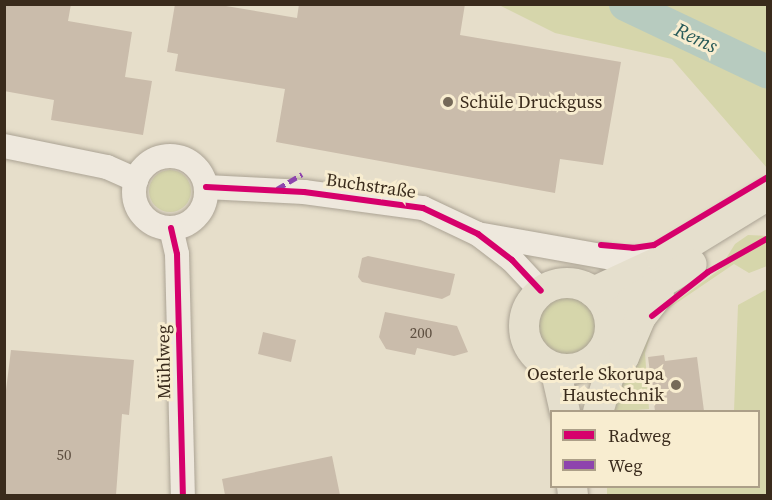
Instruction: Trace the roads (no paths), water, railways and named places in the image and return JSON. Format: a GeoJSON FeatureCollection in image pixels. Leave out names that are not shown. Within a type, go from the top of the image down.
{"type":"FeatureCollection","features":[{"type":"Feature","properties":{"kind":"main road"},"geometry":{"type":"LineString","coordinates":[[610,327],[606,308],[593,292],[567,283],[541,291],[526,310],[524,333],[534,354],[568,367],[602,351],[610,327],[632,301],[668,268],[768,195]]}},
{"type":"Feature","properties":{"kind":"main road"},"geometry":{"type":"LineString","coordinates":[[593,292],[668,268],[768,217]]}},
{"type":"Feature","properties":{"kind":"main road"},"geometry":{"type":"LineString","coordinates":[[598,410],[604,386],[624,357],[640,317],[668,268]]}},
{"type":"Feature","properties":{"kind":"main road"},"geometry":{"type":"LineString","coordinates":[[565,410],[568,367]]}},
{"type":"Feature","properties":{"kind":"main road"},"geometry":{"type":"LineString","coordinates":[[568,367],[582,410]]}},
{"type":"Feature","properties":{"kind":"street"},"geometry":{"type":"LineString","coordinates":[[4,146],[107,167],[136,180]]}},
{"type":"Feature","properties":{"kind":"street"},"geometry":{"type":"LineString","coordinates":[[174,156],[191,163],[206,187],[205,199],[197,215],[183,225],[171,228],[160,226],[142,213],[136,203],[136,180],[147,165],[174,156]]}},
{"type":"Feature","properties":{"kind":"street","name":"Buchstraße"},"geometry":{"type":"LineString","coordinates":[[206,187],[277,189],[399,203],[423,208],[478,234],[512,260],[541,291]]}},
{"type":"Feature","properties":{"kind":"street","name":"Mühlweg"},"geometry":{"type":"LineString","coordinates":[[171,228],[177,273],[183,495]]}},
{"type":"Feature","properties":{"kind":"street"},"geometry":{"type":"LineString","coordinates":[[478,234],[668,268]]}},
{"type":"Feature","properties":{"kind":"waterway","name":"Rems"},"geometry":{"type":"LineString","coordinates":[[625,4],[768,72]]}},
{"type":"Feature","properties":{"kind":"place","name":"Schüle Druckguss"},"geometry":{"type":"Point","coordinates":[448,102]}},
{"type":"Feature","properties":{"kind":"place","name":"Oesterle Skorupa Haustechnik"},"geometry":{"type":"Point","coordinates":[676,385]}}]}
